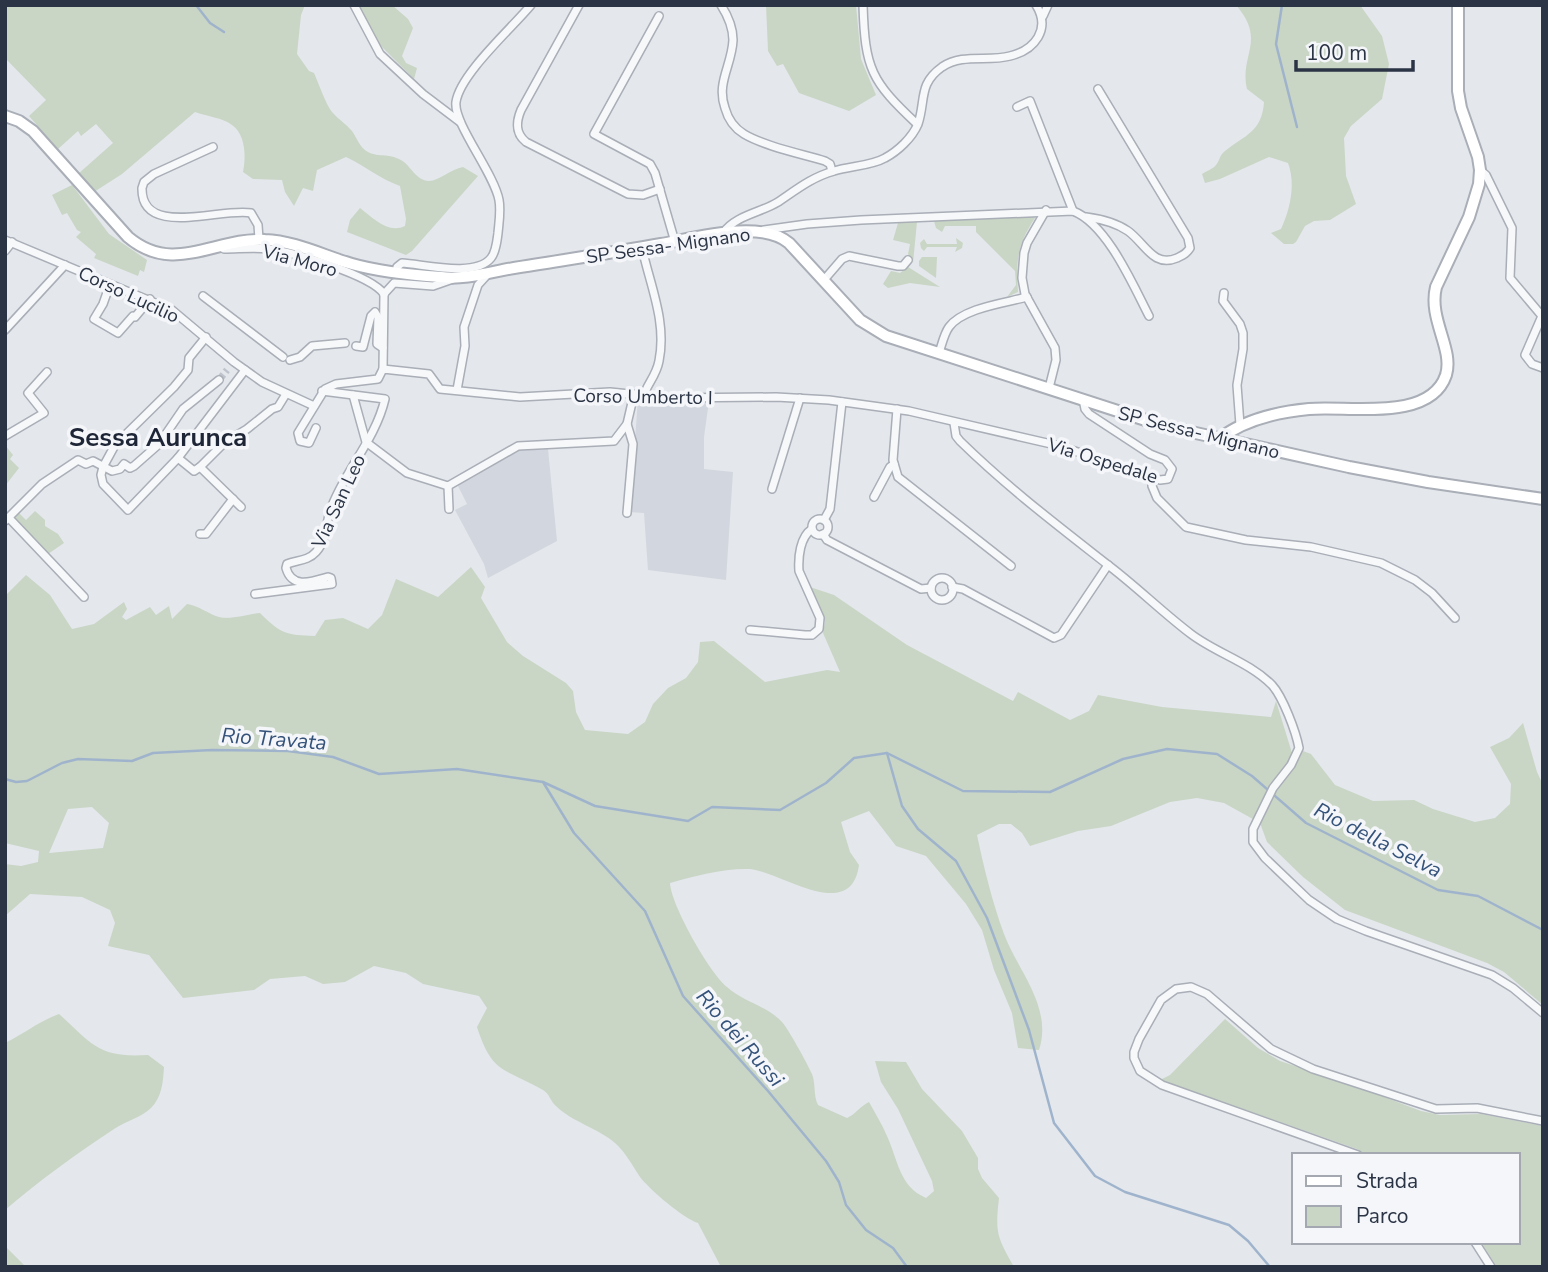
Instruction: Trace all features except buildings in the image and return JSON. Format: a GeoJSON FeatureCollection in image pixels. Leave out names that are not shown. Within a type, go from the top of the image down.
{"type":"FeatureCollection","features":[{"type":"Feature","properties":{"kind":"street"},"geometry":{"type":"LineString","coordinates":[[354,5],[380,54],[423,94],[461,122]]}},
{"type":"Feature","properties":{"kind":"street"},"geometry":{"type":"LineString","coordinates":[[396,272],[402,263],[451,269],[471,267],[484,264],[494,253],[499,200],[486,167],[461,122],[456,101],[471,73],[531,5]]}},
{"type":"Feature","properties":{"kind":"street"},"geometry":{"type":"LineString","coordinates":[[579,5],[521,110],[517,122],[519,134],[526,142],[628,194],[643,195],[660,189]]}},
{"type":"Feature","properties":{"kind":"street"},"geometry":{"type":"LineString","coordinates":[[721,5],[733,34],[721,91],[723,104],[732,124],[755,139],[830,164],[832,171]]}},
{"type":"Feature","properties":{"kind":"street"},"geometry":{"type":"LineString","coordinates":[[863,5],[864,46],[872,70],[890,97],[917,124]]}},
{"type":"Feature","properties":{"kind":"street"},"geometry":{"type":"LineString","coordinates":[[723,234],[736,221],[770,206],[801,185],[832,171],[884,159],[906,141],[917,124],[923,90],[944,66],[965,59],[1009,57],[1032,44],[1044,25],[1043,16],[1036,5]]}},
{"type":"Feature","properties":{"kind":"street"},"geometry":{"type":"LineString","coordinates":[[1043,16],[1048,5]]}},
{"type":"Feature","properties":{"kind":"street"},"geometry":{"type":"LineString","coordinates":[[1219,439],[1240,425],[1263,417],[1303,410],[1378,410],[1399,407],[1416,402],[1436,390],[1446,376],[1447,360],[1433,300],[1436,286],[1476,198],[1480,170],[1458,91],[1457,8]]}},
{"type":"Feature","properties":{"kind":"street"},"geometry":{"type":"LineString","coordinates":[[659,16],[594,134],[650,164],[675,242]]}},
{"type":"Feature","properties":{"kind":"street"},"geometry":{"type":"LineString","coordinates":[[760,231],[807,223],[848,220],[1073,211],[1085,217],[1117,224],[1136,237],[1161,261],[1185,255],[1189,248],[1188,238],[1098,89]]}},
{"type":"Feature","properties":{"kind":"street"},"geometry":{"type":"LineString","coordinates":[[1017,107],[1030,101],[1073,211]]}},
{"type":"Feature","properties":{"kind":"street","name":"SP Sessa- Mignano"},"geometry":{"type":"LineString","coordinates":[[5,116],[30,128],[124,233],[151,251],[170,255],[259,239],[279,241],[359,265],[455,278],[723,234],[760,231],[786,240],[866,326],[881,334],[1164,426],[1428,482],[1543,499]]}},
{"type":"Feature","properties":{"kind":"street"},"geometry":{"type":"LineString","coordinates":[[213,147],[149,177],[142,188],[144,202],[154,212],[172,218],[251,213],[258,225],[259,239]]}},
{"type":"Feature","properties":{"kind":"street"},"geometry":{"type":"LineString","coordinates":[[1480,170],[1486,174],[1510,222],[1510,278],[1542,316],[1525,355],[1532,364],[1543,368]]}},
{"type":"Feature","properties":{"kind":"street"},"geometry":{"type":"LineString","coordinates":[[1046,211],[1030,235],[1024,253],[1023,286],[1055,348],[1056,360],[1049,388]]}},
{"type":"Feature","properties":{"kind":"street"},"geometry":{"type":"LineString","coordinates":[[1085,217],[1113,251],[1149,316]]}},
{"type":"Feature","properties":{"kind":"street"},"geometry":{"type":"LineString","coordinates":[[5,251],[8,241]]}},
{"type":"Feature","properties":{"kind":"street","name":"Corso Lucilio"},"geometry":{"type":"LineString","coordinates":[[8,241],[176,312],[245,370],[286,394],[314,406]]}},
{"type":"Feature","properties":{"kind":"street","name":"Via Moro"},"geometry":{"type":"LineString","coordinates":[[209,249],[261,248],[278,251],[361,277],[377,286],[384,295]]}},
{"type":"Feature","properties":{"kind":"street"},"geometry":{"type":"LineString","coordinates":[[642,248],[661,324],[660,356],[653,382],[646,389],[644,396]]}},
{"type":"Feature","properties":{"kind":"street"},"geometry":{"type":"LineString","coordinates":[[823,281],[842,259],[849,256],[898,266],[903,266],[908,260]]}},
{"type":"Feature","properties":{"kind":"street"},"geometry":{"type":"LineString","coordinates":[[5,330],[65,265]]}},
{"type":"Feature","properties":{"kind":"street"},"geometry":{"type":"LineString","coordinates":[[457,390],[465,346],[466,317],[478,285],[492,272]]}},
{"type":"Feature","properties":{"kind":"street"},"geometry":{"type":"LineString","coordinates":[[316,428],[309,443],[299,439],[298,433],[322,391],[336,384],[378,379],[383,369],[384,295],[394,283],[433,286],[455,278]]}},
{"type":"Feature","properties":{"kind":"street"},"geometry":{"type":"LineString","coordinates":[[110,284],[94,319],[118,333],[133,316],[139,315],[150,299]]}},
{"type":"Feature","properties":{"kind":"street"},"geometry":{"type":"LineString","coordinates":[[1224,293],[1223,301],[1240,324],[1243,333],[1237,385],[1240,425]]}},
{"type":"Feature","properties":{"kind":"street"},"geometry":{"type":"LineString","coordinates":[[204,296],[274,352],[286,358],[300,357],[314,345],[345,343]]}},
{"type":"Feature","properties":{"kind":"street"},"geometry":{"type":"LineString","coordinates":[[939,353],[946,332],[956,320],[971,312],[1027,297]]}},
{"type":"Feature","properties":{"kind":"street"},"geometry":{"type":"LineString","coordinates":[[356,346],[363,347],[375,312],[378,317],[377,344],[383,348]]}},
{"type":"Feature","properties":{"kind":"street"},"geometry":{"type":"LineString","coordinates":[[206,337],[189,358],[188,370],[115,445],[103,467],[101,475],[106,488],[128,510],[178,457],[245,370]]}},
{"type":"Feature","properties":{"kind":"street"},"geometry":{"type":"LineString","coordinates":[[227,370],[234,362]]}},
{"type":"Feature","properties":{"kind":"street","name":"Corso Umberto I"},"geometry":{"type":"LineString","coordinates":[[383,369],[429,374],[440,388],[520,397],[584,393],[800,398],[897,409],[954,423]]}},
{"type":"Feature","properties":{"kind":"street"},"geometry":{"type":"LineString","coordinates":[[5,436],[44,413],[29,393],[47,372]]}},
{"type":"Feature","properties":{"kind":"street"},"geometry":{"type":"LineString","coordinates":[[84,597],[7,519],[42,484],[78,460],[86,464],[93,461],[115,471],[124,464],[130,468],[135,465],[159,443],[183,410],[219,380]]}},
{"type":"Feature","properties":{"kind":"street"},"geometry":{"type":"LineString","coordinates":[[322,391],[353,395],[366,442],[407,473],[448,486],[518,446],[611,442],[619,438],[627,424],[634,394]]}},
{"type":"Feature","properties":{"kind":"street"},"geometry":{"type":"LineString","coordinates":[[178,457],[194,471],[201,467],[224,443],[247,429],[271,409],[278,407],[286,394]]}},
{"type":"Feature","properties":{"kind":"street","name":"Via San Leo"},"geometry":{"type":"LineString","coordinates":[[255,594],[332,584],[331,578],[328,577],[296,582],[286,568],[289,563],[312,556],[318,550],[335,500],[366,442],[377,428],[385,399],[353,395]]}},
{"type":"Feature","properties":{"kind":"street"},"geometry":{"type":"LineString","coordinates":[[772,489],[800,398]]}},
{"type":"Feature","properties":{"kind":"street","name":"Via Ospedale"},"geometry":{"type":"LineString","coordinates":[[954,423],[1080,451],[1162,480],[1168,478],[1172,469],[1168,463],[1089,414],[1083,399]]}},
{"type":"Feature","properties":{"kind":"street"},"geometry":{"type":"LineString","coordinates":[[824,520],[830,509],[842,402]]}},
{"type":"Feature","properties":{"kind":"street"},"geometry":{"type":"LineString","coordinates":[[897,409],[894,464],[898,477],[1011,566]]}},
{"type":"Feature","properties":{"kind":"street"},"geometry":{"type":"LineString","coordinates":[[954,423],[956,436],[973,454],[1051,523],[1108,565],[1191,634],[1255,671],[1275,688],[1287,711],[1298,743],[1297,755],[1277,781],[1252,835],[1253,842],[1265,858],[1303,894],[1343,922],[1492,975],[1513,988],[1543,1013]]}},
{"type":"Feature","properties":{"kind":"street"},"geometry":{"type":"LineString","coordinates":[[627,424],[633,441],[627,513]]}},
{"type":"Feature","properties":{"kind":"street"},"geometry":{"type":"LineString","coordinates":[[874,496],[894,464]]}},
{"type":"Feature","properties":{"kind":"street"},"geometry":{"type":"LineString","coordinates":[[201,467],[241,506]]}},
{"type":"Feature","properties":{"kind":"street"},"geometry":{"type":"LineString","coordinates":[[1153,477],[1157,498],[1178,522],[1186,527],[1246,540],[1311,547],[1381,563],[1415,580],[1432,593],[1455,618]]}},
{"type":"Feature","properties":{"kind":"street"},"geometry":{"type":"LineString","coordinates":[[448,486],[449,509]]}},
{"type":"Feature","properties":{"kind":"street"},"geometry":{"type":"LineString","coordinates":[[200,534],[206,534],[233,499]]}},
{"type":"Feature","properties":{"kind":"street"},"geometry":{"type":"LineString","coordinates":[[750,630],[812,635],[819,629],[820,618],[798,565],[803,539],[812,529],[815,520],[824,520]]}},
{"type":"Feature","properties":{"kind":"street"},"geometry":{"type":"LineString","coordinates":[[812,529],[816,534],[823,534],[828,529],[824,520]]}},
{"type":"Feature","properties":{"kind":"street"},"geometry":{"type":"LineString","coordinates":[[823,534],[827,540],[921,589],[931,588]]}},
{"type":"Feature","properties":{"kind":"street"},"geometry":{"type":"LineString","coordinates":[[952,587],[963,589],[1054,638],[1061,635],[1108,565]]}},
{"type":"Feature","properties":{"kind":"street"},"geometry":{"type":"LineString","coordinates":[[941,578],[950,582],[952,593],[942,600],[932,594],[931,588],[932,583],[941,578]]}},
{"type":"Feature","properties":{"kind":"street"},"geometry":{"type":"LineString","coordinates":[[1352,1153],[1162,1085],[1147,1077],[1136,1065],[1134,1052],[1161,1000],[1176,989],[1191,987],[1207,994],[1271,1049],[1313,1069],[1436,1109],[1477,1108],[1543,1121]]}},
{"type":"Feature","properties":{"kind":"street"},"geometry":{"type":"LineString","coordinates":[[1476,1244],[1491,1267]]}},
{"type":"Feature","properties":{"kind":"shaded area"},"geometry":{"type":"Polygon","coordinates":[[[638,398],[709,401],[704,437],[704,469],[733,472],[726,580],[648,570],[644,513],[630,512],[638,398]]]}},
{"type":"Feature","properties":{"kind":"shaded area"},"geometry":{"type":"Polygon","coordinates":[[[548,449],[557,541],[488,578],[484,564],[455,510],[467,504],[457,484],[516,451],[548,449]]]}},
{"type":"Feature","properties":{"kind":"green space"},"geometry":{"type":"Polygon","coordinates":[[[5,5],[305,5],[301,15],[297,54],[309,71],[314,73],[332,112],[352,131],[363,148],[372,154],[399,159],[418,177],[429,181],[463,167],[478,176],[406,255],[347,232],[350,220],[360,208],[387,226],[405,226],[400,186],[346,157],[317,170],[313,191],[303,188],[294,206],[285,192],[282,180],[253,179],[243,172],[244,147],[237,129],[224,121],[195,112],[122,174],[94,192],[78,174],[113,143],[96,124],[81,136],[78,131],[58,149],[29,116],[46,100],[5,58],[5,5]]]}},
{"type":"Feature","properties":{"kind":"green space"},"geometry":{"type":"Polygon","coordinates":[[[359,5],[392,5],[408,19],[413,28],[402,56],[406,63],[417,68],[414,79],[375,40],[359,5]]]}},
{"type":"Feature","properties":{"kind":"green space"},"geometry":{"type":"Polygon","coordinates":[[[766,5],[856,5],[861,59],[876,95],[849,111],[799,93],[783,64],[777,66],[768,51],[766,5]]]}},
{"type":"Feature","properties":{"kind":"green space"},"geometry":{"type":"Polygon","coordinates":[[[1236,5],[1360,5],[1382,36],[1389,64],[1382,99],[1351,126],[1344,138],[1346,176],[1356,204],[1330,220],[1314,221],[1305,226],[1293,244],[1284,244],[1271,233],[1281,229],[1287,214],[1292,188],[1288,163],[1269,157],[1205,183],[1202,174],[1215,166],[1223,153],[1251,132],[1263,112],[1264,102],[1247,89],[1250,29],[1236,5]]]}},
{"type":"Feature","properties":{"kind":"green space"},"geometry":{"type":"Polygon","coordinates":[[[72,185],[109,234],[147,260],[144,272],[140,270],[138,276],[94,258],[96,254],[76,237],[81,232],[67,213],[62,215],[52,195],[72,185]]]}},
{"type":"Feature","properties":{"kind":"green space"},"geometry":{"type":"Polygon","coordinates":[[[1035,218],[1024,236],[1019,253],[1018,292],[1007,297],[1016,285],[1015,271],[976,232],[976,226],[945,226],[942,232],[936,228],[934,221],[1035,218]]]}},
{"type":"Feature","properties":{"kind":"green space"},"geometry":{"type":"Polygon","coordinates":[[[917,222],[913,263],[908,254],[910,244],[893,240],[898,223],[917,222]]]}},
{"type":"Feature","properties":{"kind":"green space"},"geometry":{"type":"Polygon","coordinates":[[[956,238],[963,243],[962,248],[955,252],[957,247],[927,247],[924,251],[921,248],[920,243],[924,239],[927,244],[957,244],[956,238]]]}},
{"type":"Feature","properties":{"kind":"green space"},"geometry":{"type":"Polygon","coordinates":[[[922,257],[937,257],[936,278],[919,266],[922,257]]]}},
{"type":"Feature","properties":{"kind":"green space"},"geometry":{"type":"Polygon","coordinates":[[[908,267],[940,287],[910,283],[888,288],[883,284],[891,271],[900,273],[908,267]]]}},
{"type":"Feature","properties":{"kind":"green space"},"geometry":{"type":"Polygon","coordinates":[[[5,445],[13,455],[10,459],[19,468],[5,486],[5,445]]]}},
{"type":"Feature","properties":{"kind":"green space"},"geometry":{"type":"Polygon","coordinates":[[[35,511],[45,520],[45,526],[58,534],[64,543],[48,554],[14,519],[19,513],[26,520],[35,511]]]}},
{"type":"Feature","properties":{"kind":"green space"},"geometry":{"type":"Polygon","coordinates":[[[471,567],[485,587],[481,598],[507,642],[523,656],[566,683],[573,691],[576,712],[585,730],[628,734],[645,722],[653,704],[668,688],[686,678],[698,662],[700,642],[714,641],[765,682],[827,670],[840,672],[823,633],[825,622],[810,587],[834,595],[907,645],[1013,701],[1018,692],[1070,720],[1089,711],[1098,695],[1162,707],[1271,717],[1276,701],[1292,753],[1299,759],[1303,751],[1311,754],[1335,785],[1373,801],[1414,800],[1475,822],[1495,818],[1510,804],[1511,784],[1490,747],[1509,738],[1523,723],[1543,785],[1543,1005],[1504,972],[1487,963],[1345,910],[1303,877],[1267,842],[1260,823],[1224,803],[1197,798],[1170,802],[1111,826],[1078,831],[1030,846],[1022,833],[1011,824],[999,824],[977,835],[1004,934],[1032,990],[1041,1019],[1039,1050],[1018,1048],[1012,1013],[994,970],[982,930],[966,904],[926,856],[896,846],[869,811],[841,822],[850,852],[859,865],[853,882],[843,891],[829,893],[813,890],[763,872],[740,869],[670,883],[672,893],[692,938],[719,979],[733,992],[776,1016],[785,1026],[812,1074],[818,1105],[847,1118],[869,1102],[885,1132],[900,1172],[910,1187],[926,1198],[934,1191],[932,1181],[898,1109],[881,1082],[875,1061],[906,1062],[922,1089],[962,1131],[978,1158],[978,1169],[982,1178],[999,1198],[999,1234],[1014,1267],[721,1267],[698,1223],[676,1210],[651,1189],[615,1143],[562,1112],[543,1090],[509,1073],[494,1062],[477,1027],[487,1008],[479,996],[423,984],[406,973],[374,966],[345,982],[323,984],[305,976],[270,979],[254,990],[183,998],[149,955],[108,946],[115,923],[110,910],[82,897],[30,894],[5,916],[5,864],[21,866],[38,862],[39,851],[5,843],[5,596],[26,575],[50,595],[72,629],[94,624],[124,602],[127,609],[122,617],[126,620],[150,607],[156,615],[169,606],[172,619],[187,604],[224,618],[260,613],[284,632],[315,636],[325,620],[343,618],[368,629],[382,615],[396,579],[438,597],[471,567]],[[92,807],[68,809],[49,853],[103,848],[109,823],[92,807]]]}},
{"type":"Feature","properties":{"kind":"green space"},"geometry":{"type":"Polygon","coordinates":[[[59,1014],[80,1034],[107,1052],[148,1055],[164,1067],[161,1089],[155,1104],[147,1111],[86,1148],[5,1210],[5,1043],[59,1014]]]}},
{"type":"Feature","properties":{"kind":"green space"},"geometry":{"type":"Polygon","coordinates":[[[1225,1019],[1258,1048],[1280,1061],[1421,1111],[1440,1115],[1481,1114],[1543,1126],[1543,1267],[1497,1267],[1482,1244],[1520,1244],[1520,1153],[1364,1153],[1160,1080],[1170,1075],[1225,1019]]]}},
{"type":"Feature","properties":{"kind":"green space"},"geometry":{"type":"Polygon","coordinates":[[[5,1246],[26,1267],[5,1267],[5,1246]]]}},
{"type":"Feature","properties":{"kind":"waterway"},"geometry":{"type":"LineString","coordinates":[[196,5],[210,23],[224,32]]}},
{"type":"Feature","properties":{"kind":"waterway"},"geometry":{"type":"LineString","coordinates":[[1282,5],[1276,44],[1297,127]]}},
{"type":"Feature","properties":{"kind":"waterway","name":"Rio della Selva"},"geometry":{"type":"LineString","coordinates":[[5,779],[27,781],[62,763],[78,759],[132,761],[153,753],[212,750],[288,751],[333,757],[379,774],[457,769],[543,782],[595,806],[688,821],[712,807],[780,810],[826,783],[854,758],[887,753],[963,791],[1050,792],[1123,759],[1167,749],[1217,754],[1252,776],[1306,823],[1438,890],[1478,896],[1543,930]]}},
{"type":"Feature","properties":{"kind":"waterway"},"geometry":{"type":"LineString","coordinates":[[887,753],[902,806],[918,829],[956,861],[987,918],[1029,1030],[1054,1123],[1095,1176],[1125,1192],[1229,1225],[1248,1241],[1270,1267]]}},
{"type":"Feature","properties":{"kind":"waterway","name":"Rio dei Russi"},"geometry":{"type":"LineString","coordinates":[[543,782],[574,833],[645,911],[683,996],[826,1161],[839,1182],[846,1205],[866,1230],[893,1248],[907,1267]]}},
{"type":"Feature","properties":{"kind":"tunnel"},"geometry":{"type":"LineString","coordinates":[[219,380],[227,370]]}},
{"type":"Feature","properties":{"kind":"district","name":"Sessa Aurunca"},"geometry":{"type":"Point","coordinates":[158,437]}},
{"type":"Feature","properties":{"kind":"water label","name":"Rio Travata"},"geometry":{"type":"Point","coordinates":[274,739]}}]}
